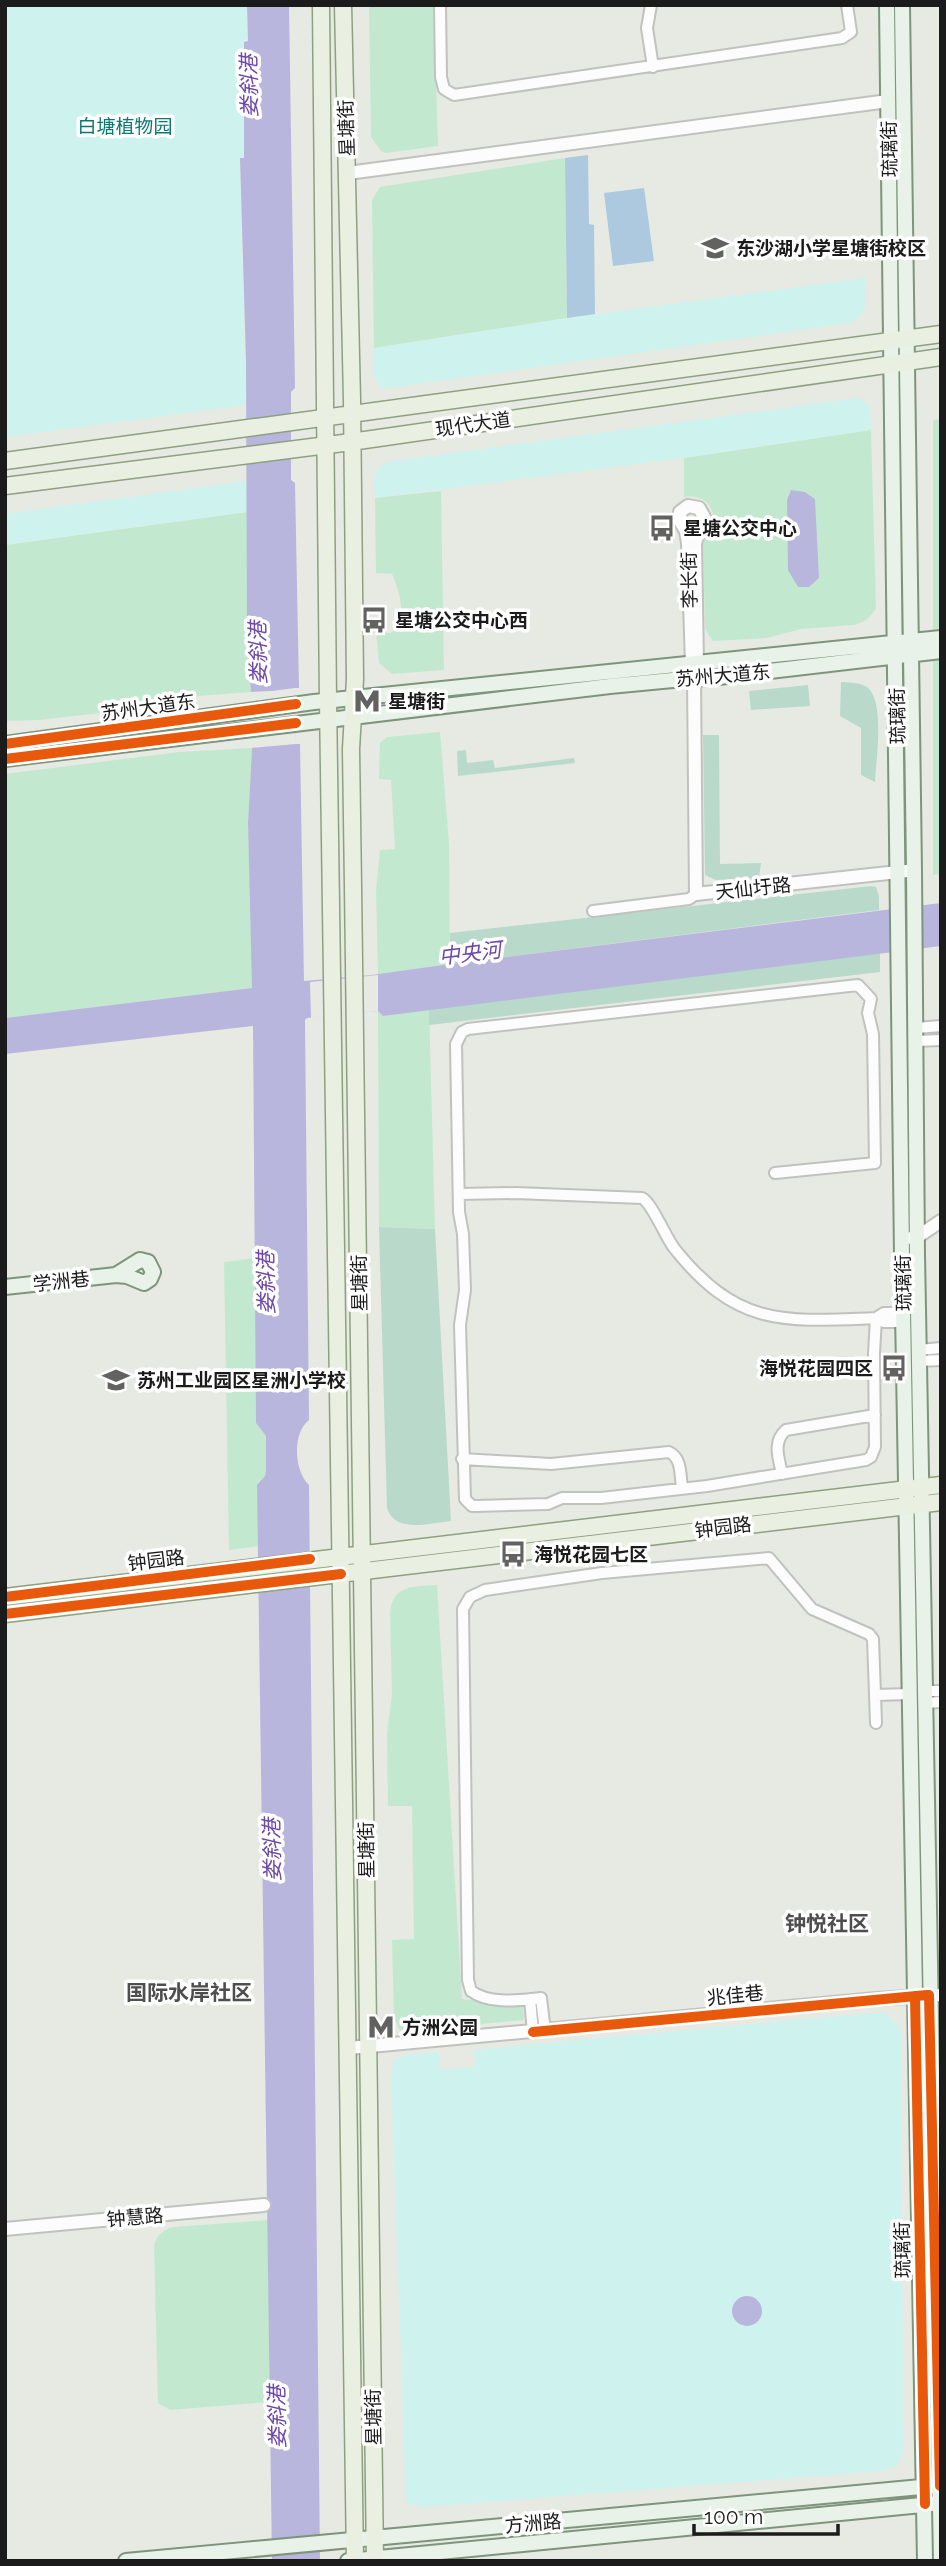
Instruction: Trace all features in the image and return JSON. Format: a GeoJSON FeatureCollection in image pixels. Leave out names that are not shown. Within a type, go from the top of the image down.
{"type":"FeatureCollection","features":[{"type":"Feature","properties":{"kind":"main road","name":"星塘街"},"geometry":{"type":"LineString","coordinates":[[321,5],[328,719],[334,980],[355,2561]]}},
{"type":"Feature","properties":{"kind":"main road","name":"星塘街"},"geometry":{"type":"LineString","coordinates":[[343,5],[352,415],[354,698],[351,749],[375,2560]]}},
{"type":"Feature","properties":{"kind":"main road","name":"琉璃街"},"geometry":{"type":"LineString","coordinates":[[887,5],[888,101],[899,340]]}},
{"type":"Feature","properties":{"kind":"main road","name":"琉璃街"},"geometry":{"type":"LineString","coordinates":[[902,5],[899,362],[903,647],[899,871],[915,949],[916,1034],[910,1238],[904,1317],[925,1697],[935,2503],[941,2561]]}},
{"type":"Feature","properties":{"kind":"main road","name":"现代大道"},"geometry":{"type":"LineString","coordinates":[[5,461],[941,334]]}},
{"type":"Feature","properties":{"kind":"main road","name":"现代大道"},"geometry":{"type":"LineString","coordinates":[[5,486],[351,442],[941,357]]}},
{"type":"Feature","properties":{"kind":"main road","name":"苏州大道东"},"geometry":{"type":"LineString","coordinates":[[5,744],[354,698],[694,669],[860,662],[903,647],[941,638]]}},
{"type":"Feature","properties":{"kind":"main road","name":"琉璃街"},"geometry":{"type":"LineString","coordinates":[[903,647],[915,870],[906,907],[900,951],[910,1213]]}},
{"type":"Feature","properties":{"kind":"main road","name":"苏州大道东"},"geometry":{"type":"LineString","coordinates":[[903,647],[941,651]]}},
{"type":"Feature","properties":{"kind":"main road","name":"苏州大道东"},"geometry":{"type":"LineString","coordinates":[[5,759],[353,717],[694,669]]}},
{"type":"Feature","properties":{"kind":"main road","name":"琉璃街"},"geometry":{"type":"LineString","coordinates":[[910,1238],[919,1355],[910,1697],[928,1995]]}},
{"type":"Feature","properties":{"kind":"main road","name":"学洲巷"},"geometry":{"type":"LineString","coordinates":[[5,1287],[116,1275]]}},
{"type":"Feature","properties":{"kind":"main road","name":"钟园路"},"geometry":{"type":"LineString","coordinates":[[5,1614],[863,1510],[914,1497],[941,1485]]}},
{"type":"Feature","properties":{"kind":"main road","name":"钟园路"},"geometry":{"type":"LineString","coordinates":[[5,1597],[341,1555],[914,1497],[941,1502]]}},
{"type":"Feature","properties":{"kind":"main road","name":"方洲路"},"geometry":{"type":"LineString","coordinates":[[126,2561],[935,2486]]}},
{"type":"Feature","properties":{"kind":"main road","name":"琉璃街"},"geometry":{"type":"LineString","coordinates":[[925,2561],[935,2503]]}},
{"type":"Feature","properties":{"kind":"main road","name":"方洲路"},"geometry":{"type":"LineString","coordinates":[[348,2561],[935,2503]]}},
{"type":"Feature","properties":{"kind":"street"},"geometry":{"type":"LineString","coordinates":[[440,5],[442,83],[449,93],[454,95],[842,38],[851,32],[848,5]]}},
{"type":"Feature","properties":{"kind":"street"},"geometry":{"type":"LineString","coordinates":[[651,5],[648,34],[653,67]]}},
{"type":"Feature","properties":{"kind":"street"},"geometry":{"type":"LineString","coordinates":[[348,173],[888,101]]}},
{"type":"Feature","properties":{"kind":"street","name":"李长街"},"geometry":{"type":"LineString","coordinates":[[694,669],[688,543],[679,516],[688,506],[699,508],[704,517],[695,544],[696,894]]}},
{"type":"Feature","properties":{"kind":"street","name":"天仙圩路"},"geometry":{"type":"LineString","coordinates":[[593,911],[689,899],[696,894],[915,870]]}},
{"type":"Feature","properties":{"kind":"street"},"geometry":{"type":"LineString","coordinates":[[775,1173],[874,1163],[873,1034],[868,1013],[871,999],[858,985],[462,1032],[456,1044],[459,1212],[463,1234],[465,1290],[460,1325],[463,1494],[472,1506],[548,1504],[562,1498],[601,1498],[682,1488],[866,1460],[875,1447],[876,1318]]}},
{"type":"Feature","properties":{"kind":"street"},"geometry":{"type":"LineString","coordinates":[[916,1034],[941,1026]]}},
{"type":"Feature","properties":{"kind":"street"},"geometry":{"type":"LineString","coordinates":[[916,1034],[941,1040]]}},
{"type":"Feature","properties":{"kind":"street"},"geometry":{"type":"LineString","coordinates":[[459,1194],[516,1193],[642,1198],[648,1202],[659,1225],[687,1264],[707,1283],[750,1312],[806,1320],[876,1318],[884,1313],[904,1317]]}},
{"type":"Feature","properties":{"kind":"street"},"geometry":{"type":"LineString","coordinates":[[910,1213],[940,1221]]}},
{"type":"Feature","properties":{"kind":"street"},"geometry":{"type":"LineString","coordinates":[[910,1238],[940,1221]]}},
{"type":"Feature","properties":{"kind":"street"},"geometry":{"type":"LineString","coordinates":[[919,1355],[941,1349]]}},
{"type":"Feature","properties":{"kind":"street"},"geometry":{"type":"LineString","coordinates":[[919,1355],[941,1360]]}},
{"type":"Feature","properties":{"kind":"street"},"geometry":{"type":"LineString","coordinates":[[782,1474],[777,1443],[786,1430],[875,1415]]}},
{"type":"Feature","properties":{"kind":"street"},"geometry":{"type":"LineString","coordinates":[[462,1459],[551,1464],[669,1452],[677,1457],[682,1488]]}},
{"type":"Feature","properties":{"kind":"street"},"geometry":{"type":"LineString","coordinates":[[539,2031],[536,1999],[481,1997],[471,1991],[468,1980],[463,1609],[470,1597],[485,1590],[602,1573],[769,1558],[812,1609],[869,1634],[874,1645],[876,1723]]}},
{"type":"Feature","properties":{"kind":"street"},"geometry":{"type":"LineString","coordinates":[[925,1697],[941,1691]]}},
{"type":"Feature","properties":{"kind":"street"},"geometry":{"type":"LineString","coordinates":[[876,1698],[910,1697]]}},
{"type":"Feature","properties":{"kind":"street"},"geometry":{"type":"LineString","coordinates":[[925,1697],[941,1702]]}},
{"type":"Feature","properties":{"kind":"street","name":"兆佳巷"},"geometry":{"type":"LineString","coordinates":[[349,2048],[928,1995]]}},
{"type":"Feature","properties":{"kind":"street","name":"钟慧路"},"geometry":{"type":"LineString","coordinates":[[5,2229],[264,2205]]}},
{"type":"Feature","properties":{"kind":"green space","name":"白塘植物园"},"geometry":{"type":"Polygon","coordinates":[[[5,5],[247,5],[248,42],[244,42],[244,158],[240,159],[246,405],[5,437],[5,5]]]}},
{"type":"Feature","properties":{"kind":"green space"},"geometry":{"type":"Polygon","coordinates":[[[369,5],[434,5],[438,146],[386,153],[381,151],[371,137],[369,5]]]}},
{"type":"Feature","properties":{"kind":"green space"},"geometry":{"type":"Polygon","coordinates":[[[565,158],[567,318],[374,348],[372,200],[380,187],[565,158]]]}},
{"type":"Feature","properties":{"kind":"green space"},"geometry":{"type":"Polygon","coordinates":[[[865,278],[864,310],[850,323],[390,388],[381,387],[374,377],[374,348],[567,318],[865,278]]]}},
{"type":"Feature","properties":{"kind":"green space"},"geometry":{"type":"Polygon","coordinates":[[[857,398],[870,407],[871,430],[684,458],[375,498],[376,473],[378,468],[387,462],[857,398]]]}},
{"type":"Feature","properties":{"kind":"green space"},"geometry":{"type":"Polygon","coordinates":[[[941,419],[941,874],[933,875],[933,420],[941,419]]]}},
{"type":"Feature","properties":{"kind":"green space"},"geometry":{"type":"Polygon","coordinates":[[[871,430],[876,608],[872,614],[854,625],[801,629],[767,638],[713,641],[705,629],[703,545],[713,517],[710,506],[702,499],[684,497],[684,458],[871,430]]]}},
{"type":"Feature","properties":{"kind":"green space"},"geometry":{"type":"Polygon","coordinates":[[[247,481],[247,512],[5,545],[5,514],[247,481]]]}},
{"type":"Feature","properties":{"kind":"green space"},"geometry":{"type":"Polygon","coordinates":[[[441,491],[444,670],[392,674],[379,663],[376,632],[390,633],[396,629],[400,622],[401,606],[392,574],[376,573],[375,498],[441,491]]]}},
{"type":"Feature","properties":{"kind":"green space"},"geometry":{"type":"Polygon","coordinates":[[[247,512],[247,645],[251,692],[198,696],[152,707],[39,720],[5,721],[5,545],[247,512]]]}},
{"type":"Feature","properties":{"kind":"green space"},"geometry":{"type":"Polygon","coordinates":[[[841,682],[862,685],[873,695],[878,719],[875,782],[861,775],[861,728],[840,716],[841,682]]]}},
{"type":"Feature","properties":{"kind":"green space"},"geometry":{"type":"Polygon","coordinates":[[[808,685],[810,706],[751,710],[749,691],[808,685]]]}},
{"type":"Feature","properties":{"kind":"green space"},"geometry":{"type":"Polygon","coordinates":[[[440,732],[449,844],[450,964],[378,975],[376,891],[380,850],[395,849],[391,780],[379,779],[380,743],[387,737],[440,732]]]}},
{"type":"Feature","properties":{"kind":"green space"},"geometry":{"type":"Polygon","coordinates":[[[703,735],[719,735],[720,864],[761,863],[759,878],[716,880],[705,875],[703,735]]]}},
{"type":"Feature","properties":{"kind":"green space"},"geometry":{"type":"Polygon","coordinates":[[[252,748],[248,823],[253,988],[5,1018],[5,774],[179,752],[252,748]]]}},
{"type":"Feature","properties":{"kind":"green space"},"geometry":{"type":"Polygon","coordinates":[[[466,750],[467,763],[493,760],[495,768],[574,758],[575,763],[458,776],[457,751],[466,750]]]}},
{"type":"Feature","properties":{"kind":"green space"},"geometry":{"type":"Polygon","coordinates":[[[876,887],[879,896],[879,910],[450,964],[450,933],[876,887]]]}},
{"type":"Feature","properties":{"kind":"green space"},"geometry":{"type":"Polygon","coordinates":[[[880,953],[880,972],[429,1025],[429,1009],[880,953]]]}},
{"type":"Feature","properties":{"kind":"green space"},"geometry":{"type":"Polygon","coordinates":[[[429,1009],[435,1229],[379,1227],[378,1011],[383,1016],[429,1009]]]}},
{"type":"Feature","properties":{"kind":"green space"},"geometry":{"type":"Polygon","coordinates":[[[379,1227],[435,1229],[451,1521],[424,1525],[405,1524],[391,1516],[387,1508],[379,1227]]]}},
{"type":"Feature","properties":{"kind":"green space"},"geometry":{"type":"Polygon","coordinates":[[[256,1258],[256,1423],[266,1436],[265,1476],[257,1486],[259,1546],[229,1550],[224,1262],[256,1258]]]}},
{"type":"Feature","properties":{"kind":"green space"},"geometry":{"type":"Polygon","coordinates":[[[437,1585],[462,1999],[523,2005],[524,2020],[407,2031],[399,2029],[394,2017],[392,1940],[414,1939],[412,1806],[388,1806],[387,1734],[392,1694],[390,1613],[395,1597],[400,1592],[412,1587],[437,1585]]]}},
{"type":"Feature","properties":{"kind":"green space","name":"方洲公园"},"geometry":{"type":"Polygon","coordinates":[[[882,2012],[895,2021],[901,2032],[903,2451],[897,2466],[882,2471],[423,2507],[408,2504],[391,2074],[394,2061],[405,2055],[439,2052],[440,2070],[475,2067],[474,2050],[882,2012]]]}},
{"type":"Feature","properties":{"kind":"green space"},"geometry":{"type":"Polygon","coordinates":[[[268,2220],[270,2402],[170,2410],[158,2403],[154,2245],[157,2238],[163,2231],[173,2227],[268,2220]]]}},
{"type":"Feature","properties":{"kind":"shaded area"},"geometry":{"type":"Polygon","coordinates":[[[588,155],[589,224],[594,225],[595,314],[567,318],[565,158],[588,155]]]}},
{"type":"Feature","properties":{"kind":"shaded area"},"geometry":{"type":"Polygon","coordinates":[[[644,188],[654,261],[613,266],[604,193],[644,188]]]}},
{"type":"Feature","properties":{"kind":"water","name":"娄斜港"},"geometry":{"type":"Polygon","coordinates":[[[247,5],[289,5],[295,388],[291,392],[291,480],[295,483],[299,688],[295,688],[296,744],[300,744],[304,981],[372,975],[941,903],[941,946],[383,1016],[378,1011],[305,1020],[309,1420],[300,1434],[297,1452],[300,1471],[309,1485],[320,2561],[272,2561],[257,1485],[265,1476],[266,1436],[256,1423],[253,1026],[5,1054],[5,1018],[252,988],[248,823],[252,748],[273,746],[273,742],[272,691],[251,692],[247,645],[246,362],[240,158],[244,158],[244,42],[248,41],[247,5]]]}},
{"type":"Feature","properties":{"kind":"water"},"geometry":{"type":"Polygon","coordinates":[[[791,490],[805,492],[815,499],[819,578],[809,587],[798,587],[788,570],[787,500],[791,490]]]}},
{"type":"Feature","properties":{"kind":"water"},"geometry":{"type":"Polygon","coordinates":[[[747,2296],[758,2300],[762,2311],[758,2322],[747,2326],[736,2322],[732,2311],[736,2300],[747,2296]]]}},
{"type":"Feature","properties":{"kind":"pier"},"geometry":{"type":"Polygon","coordinates":[[[295,688],[296,744],[273,746],[272,691],[295,688]]]}},
{"type":"Feature","properties":{"kind":"pier"},"geometry":{"type":"Polygon","coordinates":[[[378,975],[378,1011],[311,1018],[310,982],[378,975]]]}},
{"type":"Feature","properties":{"kind":"cycle path"},"geometry":{"type":"LineString","coordinates":[[5,744],[296,704]]}},
{"type":"Feature","properties":{"kind":"cycle path"},"geometry":{"type":"LineString","coordinates":[[5,759],[296,723]]}},
{"type":"Feature","properties":{"kind":"cycle path"},"geometry":{"type":"LineString","coordinates":[[5,1597],[310,1559]]}},
{"type":"Feature","properties":{"kind":"cycle path"},"geometry":{"type":"LineString","coordinates":[[5,1614],[341,1574]]}},
{"type":"Feature","properties":{"kind":"cycle path"},"geometry":{"type":"LineString","coordinates":[[533,2032],[927,1995]]}},
{"type":"Feature","properties":{"kind":"cycle path"},"geometry":{"type":"LineString","coordinates":[[929,1995],[940,2486]]}},
{"type":"Feature","properties":{"kind":"cycle path"},"geometry":{"type":"LineString","coordinates":[[915,1996],[925,2504]]}},
{"type":"Feature","properties":{"kind":"place","name":"东沙湖小学星塘街校区"},"geometry":{"type":"Point","coordinates":[715,248]}},
{"type":"Feature","properties":{"kind":"place","name":"星塘公交中心"},"geometry":{"type":"Point","coordinates":[662,528]}},
{"type":"Feature","properties":{"kind":"place","name":"星塘公交中心西"},"geometry":{"type":"Point","coordinates":[374,620]}},
{"type":"Feature","properties":{"kind":"place","name":"星塘街"},"geometry":{"type":"Point","coordinates":[367,701]}},
{"type":"Feature","properties":{"kind":"place","name":"海悦花园四区"},"geometry":{"type":"Point","coordinates":[894,1368]}},
{"type":"Feature","properties":{"kind":"place","name":"苏州工业园区星洲小学校"},"geometry":{"type":"Point","coordinates":[116,1380]}},
{"type":"Feature","properties":{"kind":"place","name":"海悦花园七区"},"geometry":{"type":"Point","coordinates":[513,1554]}},
{"type":"Feature","properties":{"kind":"place","name":"方洲公园"},"geometry":{"type":"Point","coordinates":[381,2027]}},
{"type":"Feature","properties":{"kind":"district","name":"钟悦社区"},"geometry":{"type":"Point","coordinates":[827,1923]}},
{"type":"Feature","properties":{"kind":"district","name":"国际水岸社区"},"geometry":{"type":"Point","coordinates":[189,1992]}},
{"type":"Feature","properties":{"kind":"water label","name":"中央河"},"geometry":{"type":"Point","coordinates":[470,953]}}]}
